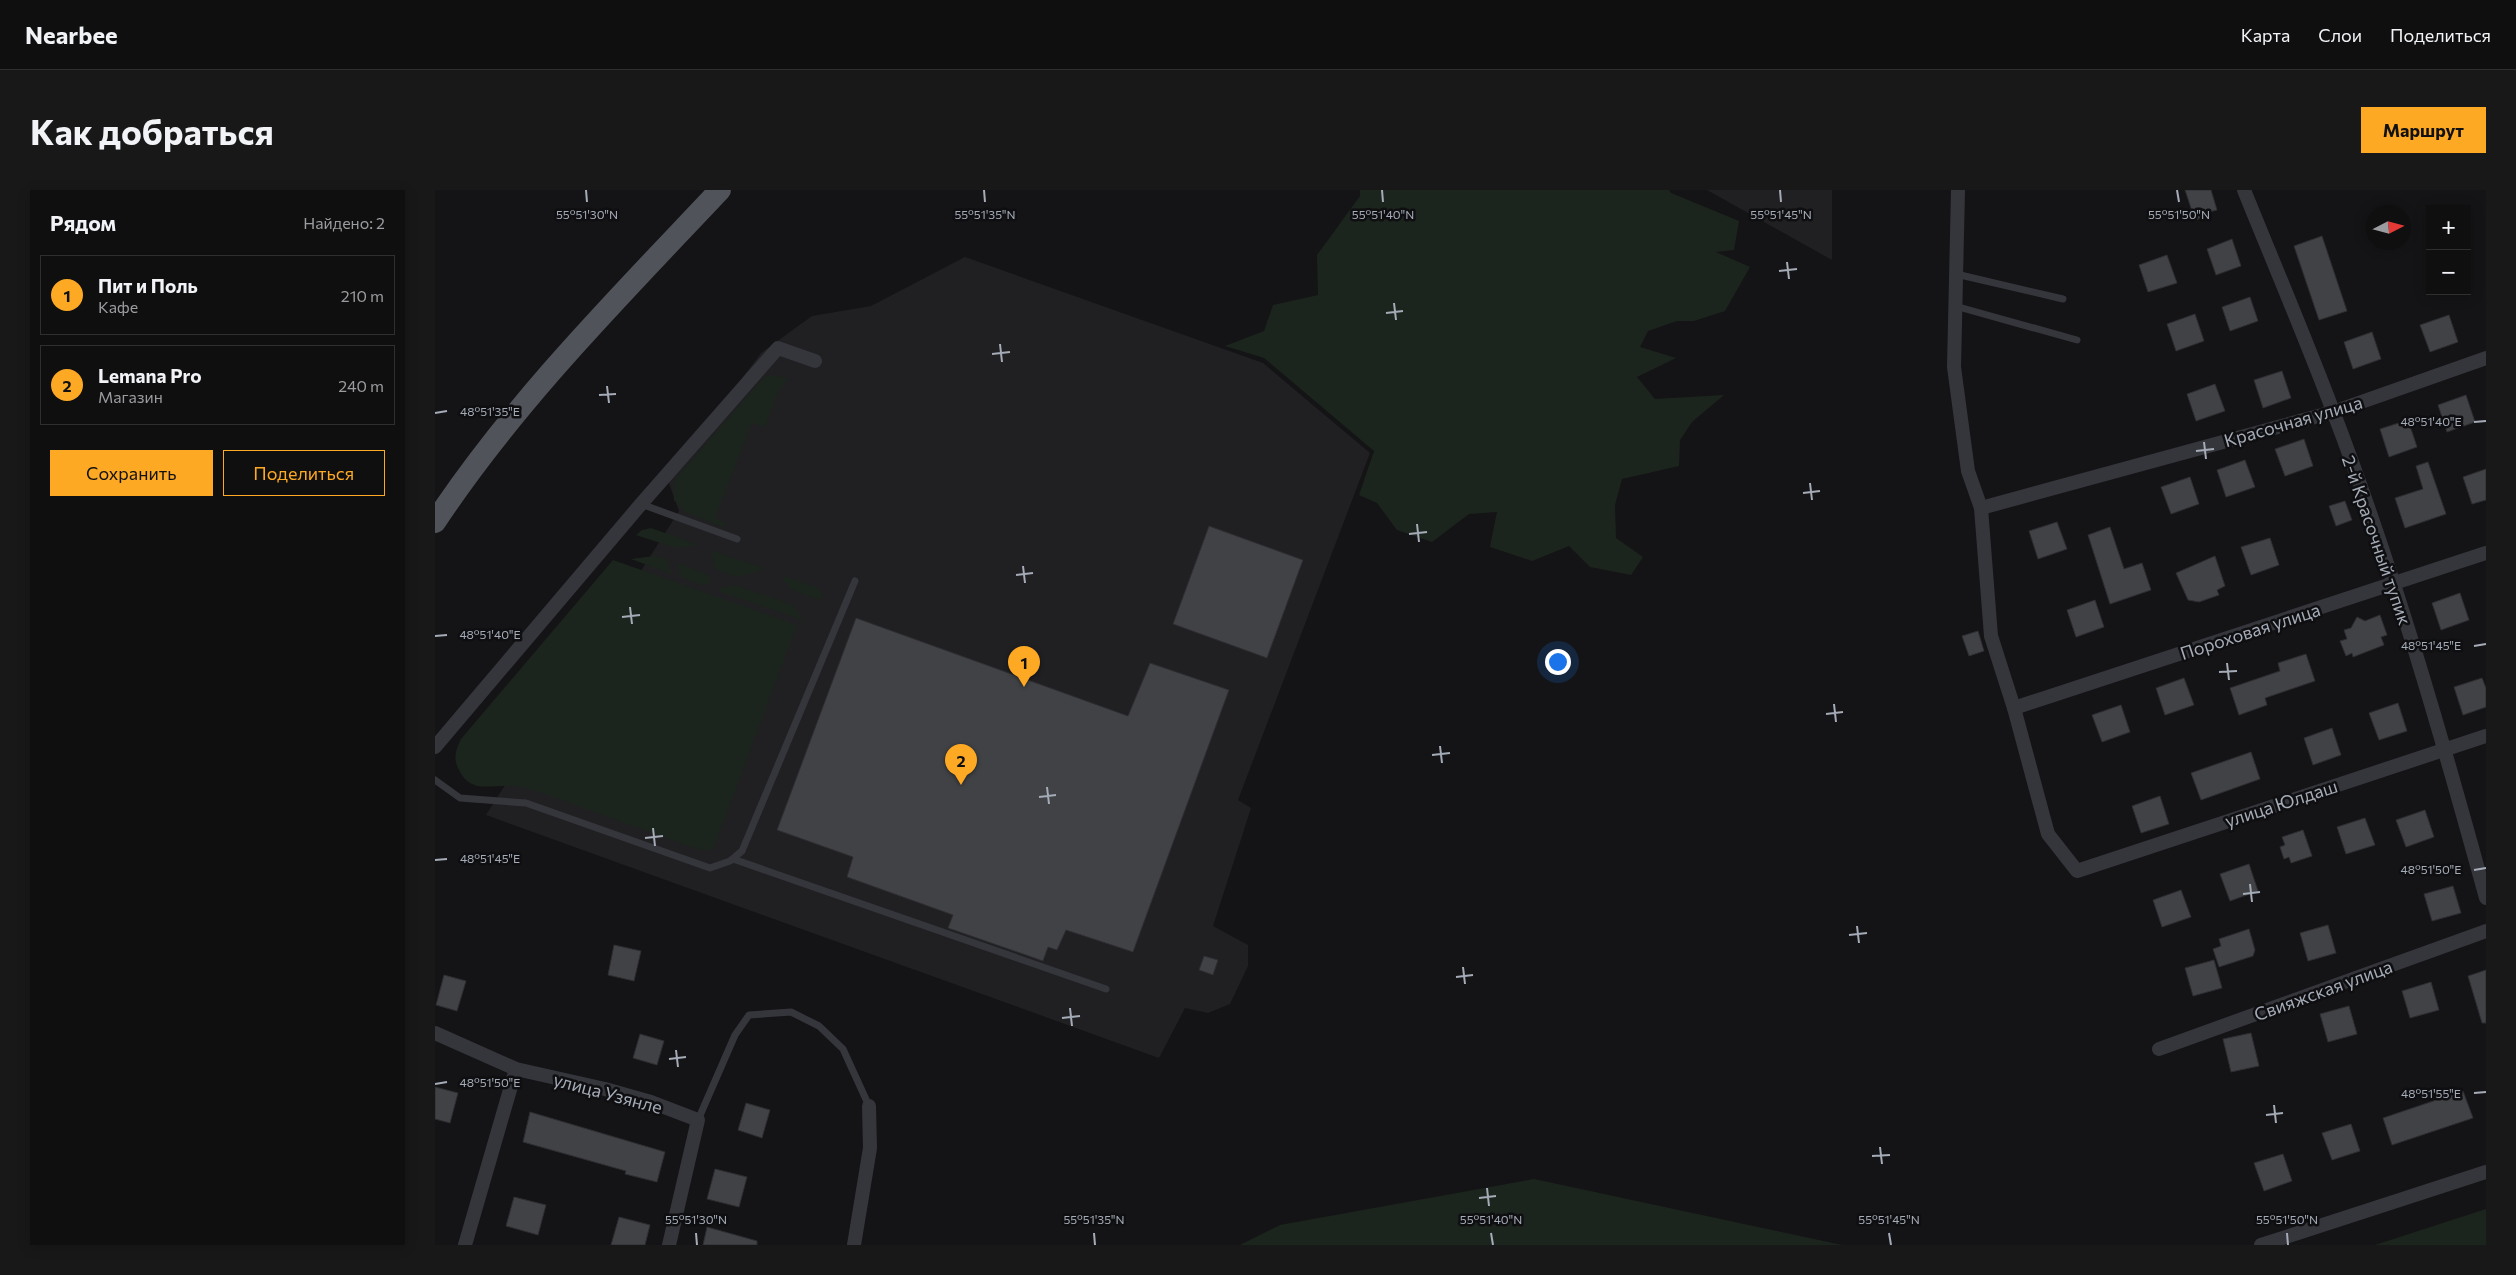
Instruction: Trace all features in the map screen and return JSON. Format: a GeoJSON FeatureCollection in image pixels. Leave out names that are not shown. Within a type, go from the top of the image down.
{"type":"FeatureCollection","features":[{"type":"Feature","properties":{"kind":"main road"},"geometry":{"type":"LineString","coordinates":[[435,522],[462,481],[514,417],[623,292],[720,190]]}},
{"type":"Feature","properties":{"kind":"street"},"geometry":{"type":"LineString","coordinates":[[1958,190],[1954,367],[1968,471],[1981,508],[1991,636],[2014,708]]}},
{"type":"Feature","properties":{"kind":"street","name":"2-й Красочный тупик"},"geometry":{"type":"LineString","coordinates":[[2244,190],[2333,412],[2393,585],[2445,749],[2486,898]]}},
{"type":"Feature","properties":{"kind":"street"},"geometry":{"type":"LineString","coordinates":[[435,747],[641,504],[778,348],[815,361]]}},
{"type":"Feature","properties":{"kind":"street","name":"Красочная улица"},"geometry":{"type":"LineString","coordinates":[[1981,508],[2333,412],[2486,358]]}},
{"type":"Feature","properties":{"kind":"street","name":"Пороховая улица"},"geometry":{"type":"LineString","coordinates":[[2014,708],[2486,553]]}},
{"type":"Feature","properties":{"kind":"street","name":"улица Юлдаш"},"geometry":{"type":"LineString","coordinates":[[2014,708],[2049,834],[2077,871],[2486,736]]}},
{"type":"Feature","properties":{"kind":"street","name":"Свияжская улица"},"geometry":{"type":"LineString","coordinates":[[2159,1048],[2486,930]]}},
{"type":"Feature","properties":{"kind":"street","name":"улица Узянле"},"geometry":{"type":"LineString","coordinates":[[435,1034],[516,1068],[614,1091],[651,1102],[698,1120]]}},
{"type":"Feature","properties":{"kind":"street"},"geometry":{"type":"LineString","coordinates":[[465,1245],[516,1068]]}},
{"type":"Feature","properties":{"kind":"street"},"geometry":{"type":"LineString","coordinates":[[854,1245],[870,1148],[869,1106]]}},
{"type":"Feature","properties":{"kind":"street"},"geometry":{"type":"LineString","coordinates":[[669,1245],[698,1120]]}},
{"type":"Feature","properties":{"kind":"street"},"geometry":{"type":"LineString","coordinates":[[2261,1245],[2486,1172]]}},
{"type":"Feature","properties":{"kind":"lane"},"geometry":{"type":"LineString","coordinates":[[1956,274],[2063,299]]}},
{"type":"Feature","properties":{"kind":"lane"},"geometry":{"type":"LineString","coordinates":[[1955,306],[2077,340]]}},
{"type":"Feature","properties":{"kind":"lane"},"geometry":{"type":"LineString","coordinates":[[641,504],[737,538]]}},
{"type":"Feature","properties":{"kind":"lane"},"geometry":{"type":"LineString","coordinates":[[435,780],[460,798],[477,801],[526,803],[710,868],[733,858],[742,851],[855,581]]}},
{"type":"Feature","properties":{"kind":"lane"},"geometry":{"type":"LineString","coordinates":[[733,858],[1106,989]]}},
{"type":"Feature","properties":{"kind":"lane"},"geometry":{"type":"LineString","coordinates":[[698,1120],[735,1035],[749,1015],[791,1012],[819,1026],[843,1049],[869,1106]]}},
{"type":"Feature","properties":{"kind":"shaded area"},"geometry":{"type":"Polygon","coordinates":[[[1360,190],[1669,190],[1671,193],[1739,221],[1734,250],[1716,252],[1750,267],[1725,311],[1694,321],[1677,321],[1648,331],[1640,347],[1676,358],[1637,377],[1655,399],[1724,395],[1692,422],[1680,440],[1679,466],[1622,479],[1615,505],[1616,538],[1643,557],[1631,575],[1590,567],[1569,546],[1532,561],[1490,547],[1497,512],[1469,514],[1432,542],[1397,530],[1377,503],[1359,495],[1374,451],[1264,358],[1225,346],[1264,331],[1273,305],[1318,295],[1317,255],[1360,196],[1360,190]]]}},
{"type":"Feature","properties":{"kind":"shaded area"},"geometry":{"type":"Polygon","coordinates":[[[1707,190],[1832,190],[1832,260],[1707,190]]]}},
{"type":"Feature","properties":{"kind":"shaded area"},"geometry":{"type":"Polygon","coordinates":[[[965,257],[1263,363],[1370,453],[1238,800],[1251,808],[1213,926],[1248,945],[1248,966],[1230,1004],[1208,1013],[1185,1008],[1159,1058],[486,815],[679,511],[667,478],[761,353],[812,316],[871,306],[965,257]]]}},
{"type":"Feature","properties":{"kind":"shaded area"},"geometry":{"type":"Polygon","coordinates":[[[775,375],[788,379],[778,392],[765,427],[752,423],[715,518],[727,524],[720,526],[685,512],[674,500],[674,484],[677,477],[764,377],[775,375]]]}},
{"type":"Feature","properties":{"kind":"shaded area"},"geometry":{"type":"Polygon","coordinates":[[[651,528],[699,545],[676,548],[636,535],[642,530],[651,528]]]}},
{"type":"Feature","properties":{"kind":"shaded area"},"geometry":{"type":"Polygon","coordinates":[[[710,550],[766,569],[737,577],[716,569],[710,550]]]}},
{"type":"Feature","properties":{"kind":"shaded area"},"geometry":{"type":"Polygon","coordinates":[[[655,556],[667,560],[672,574],[631,559],[655,556]]]}},
{"type":"Feature","properties":{"kind":"shaded area"},"geometry":{"type":"Polygon","coordinates":[[[613,560],[797,625],[713,850],[697,849],[536,791],[516,786],[475,785],[468,782],[456,764],[456,753],[461,739],[613,560]]]}},
{"type":"Feature","properties":{"kind":"shaded area"},"geometry":{"type":"Polygon","coordinates":[[[677,563],[709,575],[711,584],[703,585],[680,577],[677,563]]]}},
{"type":"Feature","properties":{"kind":"shaded area"},"geometry":{"type":"Polygon","coordinates":[[[781,575],[816,587],[822,594],[821,600],[790,589],[781,575]]]}},
{"type":"Feature","properties":{"kind":"shaded area"},"geometry":{"type":"Polygon","coordinates":[[[735,585],[793,605],[803,620],[721,592],[720,588],[735,585]]]}},
{"type":"Feature","properties":{"kind":"shaded area"},"geometry":{"type":"Polygon","coordinates":[[[1534,1179],[1842,1245],[1240,1245],[1280,1225],[1534,1179]]]}},
{"type":"Feature","properties":{"kind":"shaded area"},"geometry":{"type":"Polygon","coordinates":[[[2486,1209],[2486,1245],[2375,1245],[2486,1209]]]}},
{"type":"Feature","properties":{"kind":"building"},"geometry":{"type":"Polygon","coordinates":[[[2185,190],[2211,190],[2217,210],[2209,212],[2210,215],[2195,220],[2185,190]]]}},
{"type":"Feature","properties":{"kind":"building"},"geometry":{"type":"Polygon","coordinates":[[[2322,236],[2347,311],[2319,320],[2294,246],[2322,236]]]}},
{"type":"Feature","properties":{"kind":"building"},"geometry":{"type":"Polygon","coordinates":[[[2232,239],[2241,266],[2216,275],[2207,249],[2232,239]]]}},
{"type":"Feature","properties":{"kind":"building"},"geometry":{"type":"Polygon","coordinates":[[[2167,255],[2177,283],[2148,292],[2139,265],[2167,255]]]}},
{"type":"Feature","properties":{"kind":"building"},"geometry":{"type":"Polygon","coordinates":[[[2250,297],[2258,321],[2230,331],[2222,307],[2250,297]]]}},
{"type":"Feature","properties":{"kind":"building"},"geometry":{"type":"Polygon","coordinates":[[[2195,314],[2204,341],[2176,351],[2167,324],[2195,314]]]}},
{"type":"Feature","properties":{"kind":"building"},"geometry":{"type":"Polygon","coordinates":[[[2449,315],[2458,342],[2430,352],[2420,325],[2449,315]]]}},
{"type":"Feature","properties":{"kind":"building"},"geometry":{"type":"Polygon","coordinates":[[[2372,332],[2381,359],[2353,369],[2344,342],[2372,332]]]}},
{"type":"Feature","properties":{"kind":"building"},"geometry":{"type":"Polygon","coordinates":[[[2282,371],[2291,398],[2263,408],[2254,380],[2282,371]]]}},
{"type":"Feature","properties":{"kind":"building"},"geometry":{"type":"Polygon","coordinates":[[[2215,384],[2225,411],[2196,421],[2187,394],[2215,384]]]}},
{"type":"Feature","properties":{"kind":"building"},"geometry":{"type":"Polygon","coordinates":[[[2466,395],[2475,422],[2447,432],[2438,405],[2466,395]]]}},
{"type":"Feature","properties":{"kind":"building"},"geometry":{"type":"Polygon","coordinates":[[[2408,420],[2417,447],[2389,457],[2380,429],[2408,420]]]}},
{"type":"Feature","properties":{"kind":"building"},"geometry":{"type":"Polygon","coordinates":[[[2304,439],[2313,466],[2285,476],[2275,449],[2304,439]]]}},
{"type":"Feature","properties":{"kind":"building"},"geometry":{"type":"Polygon","coordinates":[[[2245,460],[2255,487],[2226,497],[2217,470],[2245,460]]]}},
{"type":"Feature","properties":{"kind":"building"},"geometry":{"type":"Polygon","coordinates":[[[2428,462],[2446,514],[2405,528],[2395,498],[2423,489],[2416,466],[2428,462]]]}},
{"type":"Feature","properties":{"kind":"building"},"geometry":{"type":"Polygon","coordinates":[[[2486,469],[2486,500],[2472,504],[2463,477],[2486,469]]]}},
{"type":"Feature","properties":{"kind":"building"},"geometry":{"type":"Polygon","coordinates":[[[2190,477],[2199,504],[2171,514],[2161,487],[2190,477]]]}},
{"type":"Feature","properties":{"kind":"building"},"geometry":{"type":"Polygon","coordinates":[[[2345,501],[2352,520],[2336,526],[2329,506],[2345,501]]]}},
{"type":"Feature","properties":{"kind":"building"},"geometry":{"type":"Polygon","coordinates":[[[2057,522],[2067,549],[2038,559],[2029,531],[2057,522]]]}},
{"type":"Feature","properties":{"kind":"building"},"geometry":{"type":"Polygon","coordinates":[[[1209,526],[1303,560],[1267,658],[1173,624],[1209,526]]]}},
{"type":"Feature","properties":{"kind":"building"},"geometry":{"type":"Polygon","coordinates":[[[2110,527],[2124,569],[2142,563],[2151,590],[2110,604],[2088,535],[2110,527]]]}},
{"type":"Feature","properties":{"kind":"building"},"geometry":{"type":"Polygon","coordinates":[[[2270,538],[2279,565],[2251,575],[2241,547],[2270,538]]]}},
{"type":"Feature","properties":{"kind":"building"},"geometry":{"type":"Polygon","coordinates":[[[2215,556],[2225,586],[2217,590],[2219,595],[2199,602],[2188,600],[2176,573],[2215,556]]]}},
{"type":"Feature","properties":{"kind":"building"},"geometry":{"type":"Polygon","coordinates":[[[2460,593],[2469,620],[2441,630],[2432,603],[2460,593]]]}},
{"type":"Feature","properties":{"kind":"building"},"geometry":{"type":"Polygon","coordinates":[[[2095,600],[2104,627],[2076,637],[2067,610],[2095,600]]]}},
{"type":"Feature","properties":{"kind":"building"},"geometry":{"type":"Polygon","coordinates":[[[2380,615],[2387,635],[2381,637],[2384,645],[2353,657],[2352,653],[2346,656],[2340,641],[2347,639],[2344,630],[2351,628],[2357,617],[2365,621],[2380,615]]]}},
{"type":"Feature","properties":{"kind":"building"},"geometry":{"type":"Polygon","coordinates":[[[856,618],[1128,716],[1150,663],[1229,690],[1133,952],[1066,930],[1057,950],[1048,947],[1043,961],[948,928],[953,915],[847,877],[853,857],[777,830],[856,618]]]}},
{"type":"Feature","properties":{"kind":"building"},"geometry":{"type":"Polygon","coordinates":[[[1978,631],[1984,651],[1969,656],[1962,636],[1978,631]]]}},
{"type":"Feature","properties":{"kind":"building"},"geometry":{"type":"Polygon","coordinates":[[[2306,654],[2315,681],[2265,698],[2267,705],[2239,715],[2230,688],[2280,671],[2278,663],[2306,654]]]}},
{"type":"Feature","properties":{"kind":"building"},"geometry":{"type":"Polygon","coordinates":[[[2184,678],[2194,705],[2165,715],[2156,688],[2184,678]]]}},
{"type":"Feature","properties":{"kind":"building"},"geometry":{"type":"Polygon","coordinates":[[[2482,678],[2486,688],[2486,707],[2463,715],[2454,687],[2482,678]]]}},
{"type":"Feature","properties":{"kind":"building"},"geometry":{"type":"Polygon","coordinates":[[[2398,703],[2407,731],[2379,740],[2369,713],[2398,703]]]}},
{"type":"Feature","properties":{"kind":"building"},"geometry":{"type":"Polygon","coordinates":[[[2121,705],[2130,732],[2102,742],[2092,715],[2121,705]]]}},
{"type":"Feature","properties":{"kind":"building"},"geometry":{"type":"Polygon","coordinates":[[[2332,728],[2341,755],[2313,765],[2304,738],[2332,728]]]}},
{"type":"Feature","properties":{"kind":"building"},"geometry":{"type":"Polygon","coordinates":[[[2251,752],[2260,779],[2201,800],[2191,773],[2251,752]]]}},
{"type":"Feature","properties":{"kind":"building"},"geometry":{"type":"Polygon","coordinates":[[[2160,796],[2169,824],[2141,833],[2132,806],[2160,796]]]}},
{"type":"Feature","properties":{"kind":"building"},"geometry":{"type":"Polygon","coordinates":[[[2425,810],[2434,837],[2406,847],[2396,820],[2425,810]]]}},
{"type":"Feature","properties":{"kind":"building"},"geometry":{"type":"Polygon","coordinates":[[[2365,818],[2375,845],[2346,854],[2337,827],[2365,818]]]}},
{"type":"Feature","properties":{"kind":"building"},"geometry":{"type":"Polygon","coordinates":[[[2303,830],[2312,856],[2291,863],[2289,857],[2284,859],[2280,847],[2285,845],[2282,837],[2303,830]]]}},
{"type":"Feature","properties":{"kind":"building"},"geometry":{"type":"Polygon","coordinates":[[[2249,864],[2258,891],[2230,901],[2220,874],[2249,864]]]}},
{"type":"Feature","properties":{"kind":"building"},"geometry":{"type":"Polygon","coordinates":[[[2453,886],[2461,913],[2432,921],[2424,894],[2453,886]]]}},
{"type":"Feature","properties":{"kind":"building"},"geometry":{"type":"Polygon","coordinates":[[[2181,890],[2191,917],[2162,927],[2153,900],[2181,890]]]}},
{"type":"Feature","properties":{"kind":"building"},"geometry":{"type":"Polygon","coordinates":[[[2328,925],[2336,953],[2308,961],[2300,933],[2328,925]]]}},
{"type":"Feature","properties":{"kind":"building"},"geometry":{"type":"Polygon","coordinates":[[[2249,929],[2255,950],[2253,956],[2219,967],[2213,949],[2221,946],[2219,939],[2249,929]]]}},
{"type":"Feature","properties":{"kind":"building"},"geometry":{"type":"Polygon","coordinates":[[[614,945],[641,951],[634,981],[608,975],[614,945]]]}},
{"type":"Feature","properties":{"kind":"building"},"geometry":{"type":"Polygon","coordinates":[[[1204,956],[1218,960],[1213,975],[1199,970],[1204,956]]]}},
{"type":"Feature","properties":{"kind":"building"},"geometry":{"type":"Polygon","coordinates":[[[2214,960],[2222,988],[2193,996],[2185,968],[2214,960]]]}},
{"type":"Feature","properties":{"kind":"building"},"geometry":{"type":"Polygon","coordinates":[[[2486,970],[2486,1023],[2482,1023],[2468,976],[2486,970]]]}},
{"type":"Feature","properties":{"kind":"building"},"geometry":{"type":"Polygon","coordinates":[[[444,975],[466,981],[457,1011],[436,1005],[444,975]]]}},
{"type":"Feature","properties":{"kind":"building"},"geometry":{"type":"Polygon","coordinates":[[[2431,982],[2439,1010],[2410,1018],[2402,991],[2431,982]]]}},
{"type":"Feature","properties":{"kind":"building"},"geometry":{"type":"Polygon","coordinates":[[[2349,1006],[2357,1034],[2328,1042],[2320,1014],[2349,1006]]]}},
{"type":"Feature","properties":{"kind":"building"},"geometry":{"type":"Polygon","coordinates":[[[2251,1033],[2259,1066],[2231,1072],[2223,1039],[2251,1033]]]}},
{"type":"Feature","properties":{"kind":"building"},"geometry":{"type":"Polygon","coordinates":[[[640,1034],[664,1041],[657,1065],[633,1058],[640,1034]]]}},
{"type":"Feature","properties":{"kind":"building"},"geometry":{"type":"Polygon","coordinates":[[[435,1087],[458,1093],[450,1123],[435,1119],[435,1087]]]}},
{"type":"Feature","properties":{"kind":"building"},"geometry":{"type":"Polygon","coordinates":[[[2463,1091],[2473,1118],[2392,1145],[2383,1118],[2463,1091]]]}},
{"type":"Feature","properties":{"kind":"building"},"geometry":{"type":"Polygon","coordinates":[[[746,1103],[770,1110],[762,1138],[738,1130],[746,1103]]]}},
{"type":"Feature","properties":{"kind":"building"},"geometry":{"type":"Polygon","coordinates":[[[530,1112],[665,1152],[657,1182],[625,1174],[626,1171],[523,1142],[530,1112]]]}},
{"type":"Feature","properties":{"kind":"building"},"geometry":{"type":"Polygon","coordinates":[[[2351,1124],[2360,1151],[2332,1160],[2322,1133],[2351,1124]]]}},
{"type":"Feature","properties":{"kind":"building"},"geometry":{"type":"Polygon","coordinates":[[[2283,1154],[2292,1181],[2264,1191],[2254,1163],[2283,1154]]]}},
{"type":"Feature","properties":{"kind":"building"},"geometry":{"type":"Polygon","coordinates":[[[715,1169],[747,1177],[739,1207],[707,1199],[715,1169]]]}},
{"type":"Feature","properties":{"kind":"building"},"geometry":{"type":"Polygon","coordinates":[[[514,1197],[546,1205],[538,1235],[506,1226],[514,1197]]]}},
{"type":"Feature","properties":{"kind":"building"},"geometry":{"type":"Polygon","coordinates":[[[619,1217],[650,1225],[645,1245],[611,1245],[619,1217]]]}},
{"type":"Feature","properties":{"kind":"building"},"geometry":{"type":"Polygon","coordinates":[[[707,1227],[757,1241],[757,1245],[703,1245],[707,1227]]]}},
{"type":"Feature","properties":{"kind":"place","name":"Пит и Поль"},"geometry":{"type":"Point","coordinates":[1024,687]}},
{"type":"Feature","properties":{"kind":"place","name":"Lemana Pro"},"geometry":{"type":"Point","coordinates":[961,785]}}]}
